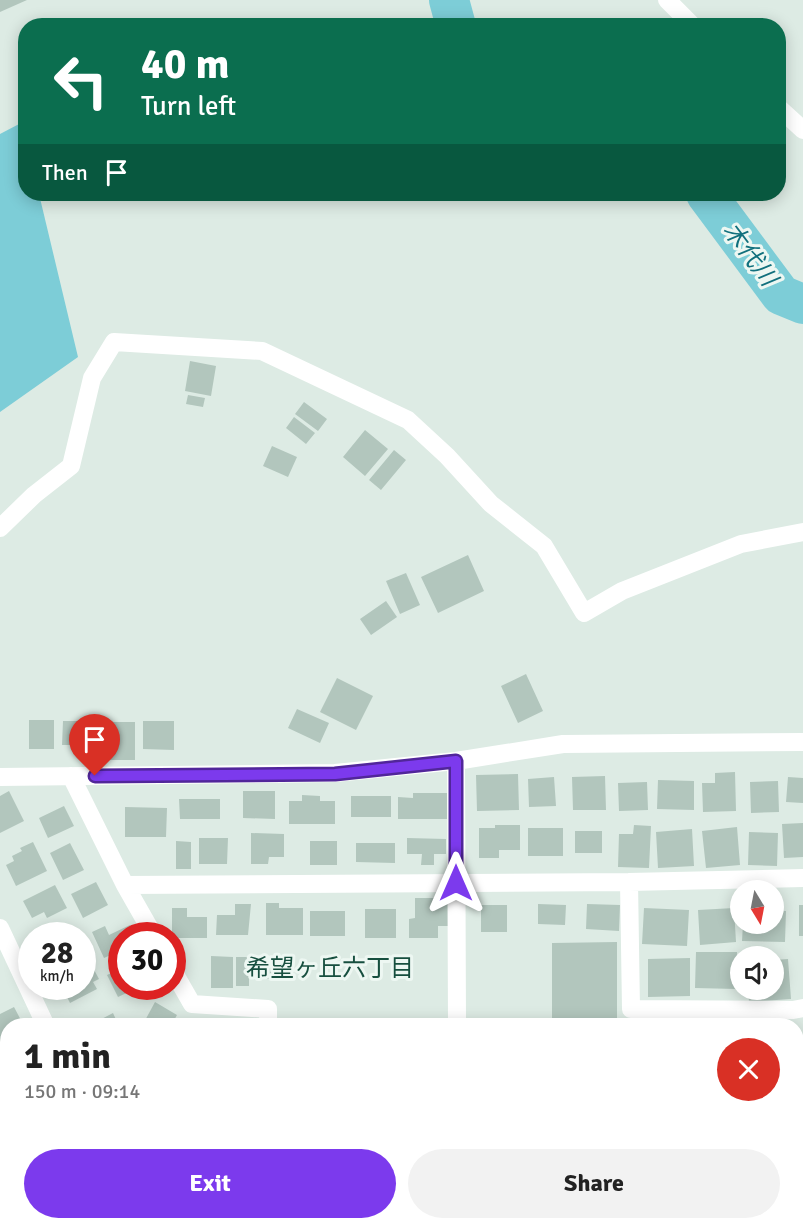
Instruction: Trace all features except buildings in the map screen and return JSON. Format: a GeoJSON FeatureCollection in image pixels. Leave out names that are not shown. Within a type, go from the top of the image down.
{"type":"FeatureCollection","features":[{"type":"Feature","properties":{"kind":"street"},"geometry":{"type":"LineString","coordinates":[[667,0],[685,18]]}},
{"type":"Feature","properties":{"kind":"street"},"geometry":{"type":"LineString","coordinates":[[786,114],[803,130]]}},
{"type":"Feature","properties":{"kind":"street"},"geometry":{"type":"LineString","coordinates":[[0,528],[34,495],[71,466],[92,378],[114,342],[262,351],[408,420],[447,456],[491,504],[544,546],[584,613],[622,591],[741,544],[803,532]]}},
{"type":"Feature","properties":{"kind":"street"},"geometry":{"type":"LineString","coordinates":[[0,777],[335,774],[456,761],[562,744],[803,742]]}},
{"type":"Feature","properties":{"kind":"street"},"geometry":{"type":"LineString","coordinates":[[456,761],[457,1018]]}},
{"type":"Feature","properties":{"kind":"street"},"geometry":{"type":"LineString","coordinates":[[71,776],[146,922]]}},
{"type":"Feature","properties":{"kind":"street"},"geometry":{"type":"LineString","coordinates":[[125,885],[629,882],[803,878]]}},
{"type":"Feature","properties":{"kind":"street"},"geometry":{"type":"LineString","coordinates":[[629,882],[631,1009],[803,1008]]}},
{"type":"Feature","properties":{"kind":"street"},"geometry":{"type":"LineString","coordinates":[[0,928],[42,1018]]}},
{"type":"Feature","properties":{"kind":"street"},"geometry":{"type":"LineString","coordinates":[[186,994],[192,1004],[268,1009],[268,1018]]}},
{"type":"Feature","properties":{"kind":"water"},"geometry":{"type":"Polygon","coordinates":[[[18,125],[18,201],[41,201],[78,357],[0,412],[0,134],[18,125]]]}},
{"type":"Feature","properties":{"kind":"waterway","name":"木代川"},"geometry":{"type":"LineString","coordinates":[[449,0],[454,18]]}},
{"type":"Feature","properties":{"kind":"waterway","name":"木代川"},"geometry":{"type":"LineString","coordinates":[[711,201],[781,295],[803,304]]}},
{"type":"Feature","properties":{"kind":"district","name":"希望ヶ丘六丁目"},"geometry":{"type":"Point","coordinates":[330,968]}},
{"type":"Feature","properties":{"kind":"route"},"geometry":{"type":"LineString","coordinates":[[95,776],[335,774],[456,761],[456,883]]}}]}
